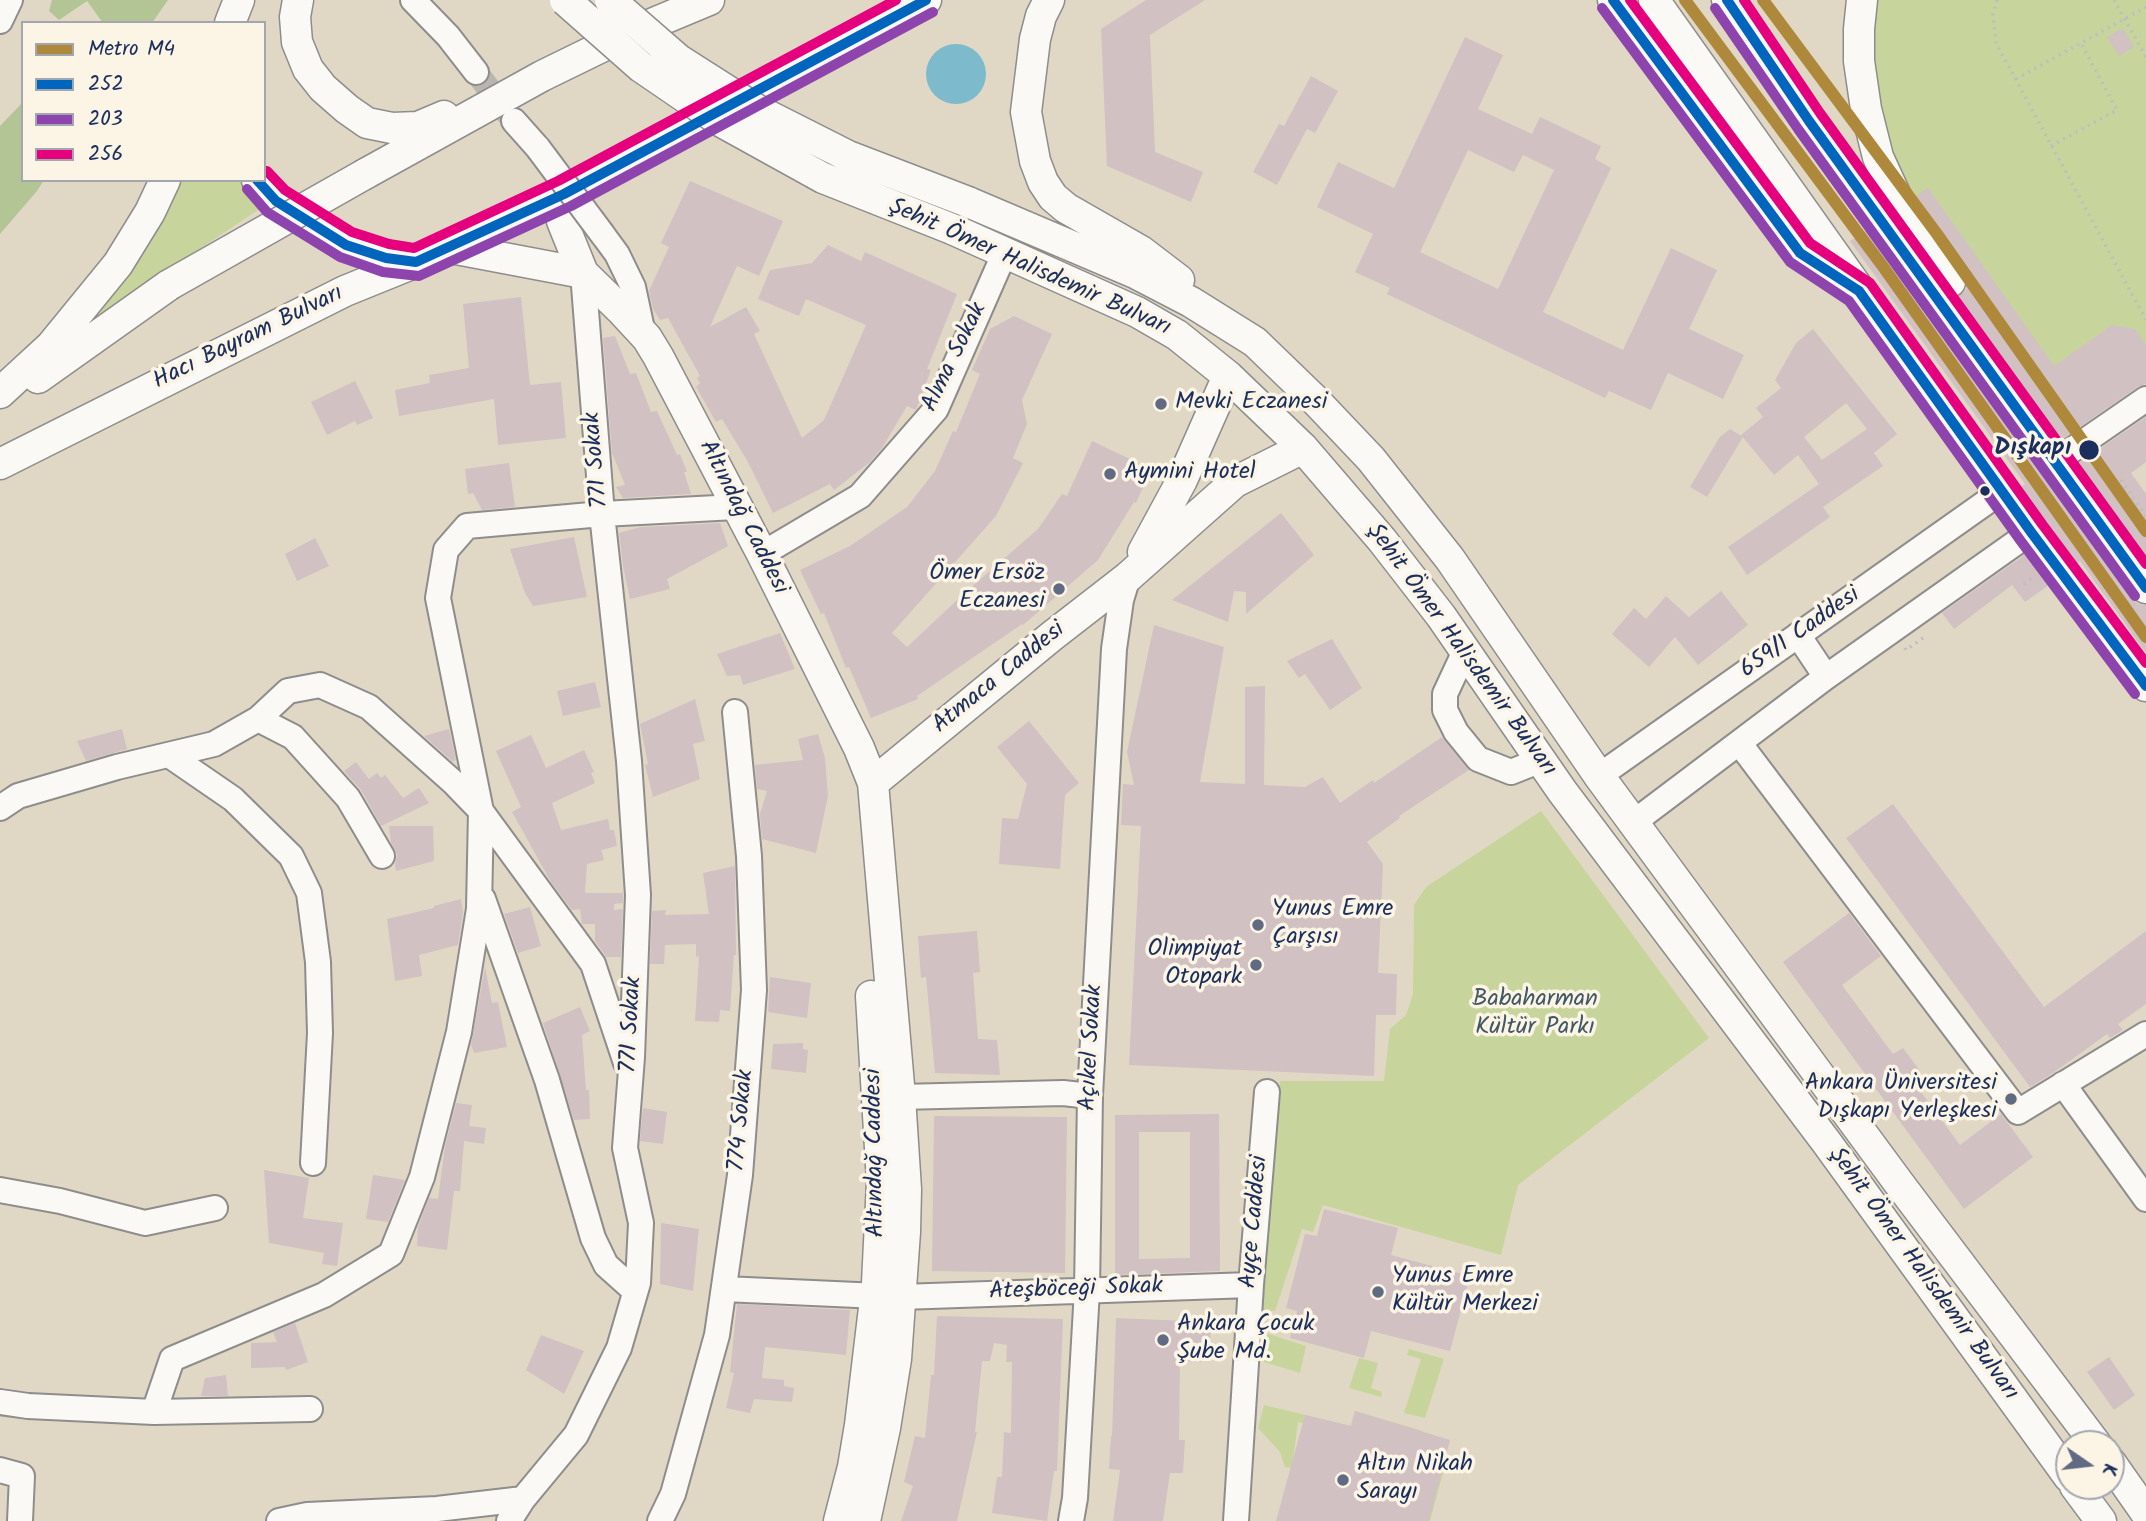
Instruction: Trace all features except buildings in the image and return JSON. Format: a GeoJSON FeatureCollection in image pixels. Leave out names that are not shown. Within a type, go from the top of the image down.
{"type":"FeatureCollection","features":[{"type":"Feature","properties":{"kind":"main road"},"geometry":{"type":"LineString","coordinates":[[233,21],[239,0]]}},
{"type":"Feature","properties":{"kind":"main road"},"geometry":{"type":"LineString","coordinates":[[298,0],[295,17],[297,42],[309,69],[323,88],[367,123],[392,128],[418,127],[542,76]]}},
{"type":"Feature","properties":{"kind":"main road","name":"Şehit Ömer Halisdemir Bulvarı"},"geometry":{"type":"LineString","coordinates":[[565,0],[640,68],[720,121],[823,178],[1005,252],[1137,312],[1177,335],[1228,376],[1303,448],[1382,540],[1465,651],[1541,760],[1827,1143],[2055,1458]]}},
{"type":"Feature","properties":{"kind":"main road","name":"Şehit Ömer Halisdemir Bulvarı"},"geometry":{"type":"LineString","coordinates":[[610,0],[679,60],[759,111],[848,156],[968,202],[1135,273],[1191,302],[1255,342],[1315,400],[1371,459],[1450,559],[1599,776],[1898,1182],[2085,1430]]}},
{"type":"Feature","properties":{"kind":"main road"},"geometry":{"type":"LineString","coordinates":[[0,404],[169,285],[542,76],[630,33],[709,0]]}},
{"type":"Feature","properties":{"kind":"main road","name":"Hacı Bayram Bulvarı"},"geometry":{"type":"LineString","coordinates":[[0,464],[345,291],[451,248],[564,194],[926,0]]}},
{"type":"Feature","properties":{"kind":"main road"},"geometry":{"type":"LineString","coordinates":[[1049,0],[1041,16],[1035,39],[1026,112],[1032,152],[1043,181],[1053,197],[1066,208],[1141,251],[1255,342]]}},
{"type":"Feature","properties":{"kind":"main road"},"geometry":{"type":"LineString","coordinates":[[1613,0],[1800,253],[1859,291]]}},
{"type":"Feature","properties":{"kind":"main road"},"geometry":{"type":"LineString","coordinates":[[1654,0],[2031,532],[2146,686]]}},
{"type":"Feature","properties":{"kind":"main road"},"geometry":{"type":"LineString","coordinates":[[1727,0],[1809,121],[2146,587]]}},
{"type":"Feature","properties":{"kind":"main road"},"geometry":{"type":"LineString","coordinates":[[1862,0],[1860,61],[1866,109],[1878,157],[1921,240],[1960,297],[1993,374]]}},
{"type":"Feature","properties":{"kind":"main road"},"geometry":{"type":"LineString","coordinates":[[0,393],[51,346],[118,264],[150,212],[164,182]]}},
{"type":"Feature","properties":{"kind":"main road"},"geometry":{"type":"LineString","coordinates":[[259,182],[276,201],[346,245],[386,258],[416,262]]}},
{"type":"Feature","properties":{"kind":"main road","name":"Altındağ Caddesi"},"geometry":{"type":"LineString","coordinates":[[564,194],[562,221],[583,273],[643,334],[667,372],[762,554],[859,748],[873,783],[906,1189],[888,1296],[853,1467],[839,1521]]}},
{"type":"Feature","properties":{"kind":"main road"},"geometry":{"type":"LineString","coordinates":[[451,248],[583,273]]}},
{"type":"Feature","properties":{"kind":"main road","name":"Atmaca Caddesi"},"geometry":{"type":"LineString","coordinates":[[1128,577],[1182,480],[1228,376]]}},
{"type":"Feature","properties":{"kind":"main road","name":"Atmaca Caddesi"},"geometry":{"type":"LineString","coordinates":[[873,783],[1128,577],[1235,482],[1303,448]]}},
{"type":"Feature","properties":{"kind":"main road","name":"Altındağ Caddesi"},"geometry":{"type":"LineString","coordinates":[[865,1521],[885,1428],[896,1359],[888,1296],[863,850],[873,783]]}},
{"type":"Feature","properties":{"kind":"main road"},"geometry":{"type":"LineString","coordinates":[[2125,1483],[2146,1513]]}},
{"type":"Feature","properties":{"kind":"main road"},"geometry":{"type":"LineString","coordinates":[[2085,1500],[2101,1521]]}},
{"type":"Feature","properties":{"kind":"street"},"geometry":{"type":"LineString","coordinates":[[413,0],[448,36],[476,72]]}},
{"type":"Feature","properties":{"kind":"street"},"geometry":{"type":"LineString","coordinates":[[514,121],[538,148],[617,254],[633,287],[643,334]]}},
{"type":"Feature","properties":{"kind":"street","name":"Alma Sokak"},"geometry":{"type":"LineString","coordinates":[[762,554],[860,496],[936,409],[1005,252]]}},
{"type":"Feature","properties":{"kind":"street","name":"771 Sokak"},"geometry":{"type":"LineString","coordinates":[[509,1521],[523,1499],[576,1435],[619,1348],[638,1283],[641,1223],[625,1148],[631,1077],[638,895],[629,761],[602,514],[583,273]]}},
{"type":"Feature","properties":{"kind":"street"},"geometry":{"type":"LineString","coordinates":[[2056,461],[2146,399]]}},
{"type":"Feature","properties":{"kind":"street","name":"659/1 Caddesi"},"geometry":{"type":"LineString","coordinates":[[1599,776],[2002,491]]}},
{"type":"Feature","properties":{"kind":"street"},"geometry":{"type":"LineString","coordinates":[[154,1412],[172,1359],[324,1295],[391,1254],[422,1177],[458,1032],[480,890],[481,811],[438,598],[446,550],[467,526],[602,514],[736,507]]}},
{"type":"Feature","properties":{"kind":"street","name":"659/1 Caddesi"},"geometry":{"type":"LineString","coordinates":[[1634,822],[1826,677],[2031,532]]}},
{"type":"Feature","properties":{"kind":"street","name":"Açıkel Sokak"},"geometry":{"type":"LineString","coordinates":[[1071,1521],[1075,1498],[1087,1290],[1090,1096],[1114,649],[1121,600],[1128,577]]}},
{"type":"Feature","properties":{"kind":"street"},"geometry":{"type":"LineString","coordinates":[[1798,635],[1826,677]]}},
{"type":"Feature","properties":{"kind":"street"},"geometry":{"type":"LineString","coordinates":[[1465,651],[1445,694],[1445,710],[1456,732],[1478,759],[1511,772],[1541,760]]}},
{"type":"Feature","properties":{"kind":"street"},"geometry":{"type":"LineString","coordinates":[[0,808],[18,796],[117,767],[214,744],[258,719],[288,691],[320,685],[369,707],[453,782],[481,811],[593,964],[631,1077]]}},
{"type":"Feature","properties":{"kind":"street","name":"774 Sokak"},"geometry":{"type":"LineString","coordinates":[[660,1521],[673,1494],[717,1335],[740,1175],[754,990],[749,856],[735,712]]}},
{"type":"Feature","properties":{"kind":"street"},"geometry":{"type":"LineString","coordinates":[[258,719],[293,737],[348,798],[382,856]]}},
{"type":"Feature","properties":{"kind":"street"},"geometry":{"type":"LineString","coordinates":[[1740,744],[2018,1112],[2146,1034]]}},
{"type":"Feature","properties":{"kind":"street"},"geometry":{"type":"LineString","coordinates":[[169,755],[233,799],[291,856],[309,893],[318,962],[320,1033],[313,1163]]}},
{"type":"Feature","properties":{"kind":"street"},"geometry":{"type":"LineString","coordinates":[[480,890],[547,1080],[593,1238],[606,1265],[635,1291]]}},
{"type":"Feature","properties":{"kind":"street"},"geometry":{"type":"LineString","coordinates":[[2063,1084],[2146,1199]]}},
{"type":"Feature","properties":{"kind":"street","name":"Ayçe Caddesi"},"geometry":{"type":"LineString","coordinates":[[1237,1521],[1251,1285],[1267,1092]]}},
{"type":"Feature","properties":{"kind":"street"},"geometry":{"type":"LineString","coordinates":[[900,1097],[1063,1093],[1090,1096]]}},
{"type":"Feature","properties":{"kind":"street"},"geometry":{"type":"LineString","coordinates":[[0,1190],[145,1223],[215,1208]]}},
{"type":"Feature","properties":{"kind":"street","name":"Ateşböceği Sokak"},"geometry":{"type":"LineString","coordinates":[[724,1289],[888,1296],[1251,1285]]}},
{"type":"Feature","properties":{"kind":"street"},"geometry":{"type":"LineString","coordinates":[[0,1402],[28,1406],[154,1412],[310,1409]]}},
{"type":"Feature","properties":{"kind":"street"},"geometry":{"type":"LineString","coordinates":[[0,1471],[22,1476],[20,1521]]}},
{"type":"Feature","properties":{"kind":"street"},"geometry":{"type":"LineString","coordinates":[[279,1521],[307,1516],[437,1509],[523,1499]]}},
{"type":"Feature","properties":{"kind":"path"},"geometry":{"type":"LineString","coordinates":[[1997,0],[1993,14],[1996,43],[2146,318]]}},
{"type":"Feature","properties":{"kind":"path"},"geometry":{"type":"LineString","coordinates":[[2114,0],[2146,57]]}},
{"type":"Feature","properties":{"kind":"path"},"geometry":{"type":"LineString","coordinates":[[2015,79],[2146,7]]}},
{"type":"Feature","properties":{"kind":"path"},"geometry":{"type":"LineString","coordinates":[[2051,146],[2117,110],[2081,43]]}},
{"type":"Feature","properties":{"kind":"path"},"geometry":{"type":"LineString","coordinates":[[2121,480],[2146,516]]}},
{"type":"Feature","properties":{"kind":"green space"},"geometry":{"type":"Polygon","coordinates":[[[52,0],[168,0],[153,21],[102,21],[87,1],[59,20],[49,11],[52,0]]]}},
{"type":"Feature","properties":{"kind":"green space"},"geometry":{"type":"Polygon","coordinates":[[[1877,0],[2146,0],[2146,355],[2052,403],[1896,172],[1879,119],[1873,58],[1877,0]]]}},
{"type":"Feature","properties":{"kind":"green space"},"geometry":{"type":"Polygon","coordinates":[[[21,104],[21,182],[43,182],[0,234],[0,126],[21,104]]]}},
{"type":"Feature","properties":{"kind":"green space"},"geometry":{"type":"Polygon","coordinates":[[[180,182],[244,182],[261,208],[78,330],[128,269],[180,182]]]}},
{"type":"Feature","properties":{"kind":"green space","name":"Babaharman Kültür Parkı"},"geometry":{"type":"Polygon","coordinates":[[[1541,811],[1709,1038],[1518,1185],[1501,1255],[1323,1205],[1313,1232],[1302,1229],[1275,1311],[1261,1311],[1280,1081],[1384,1081],[1390,1029],[1406,1015],[1413,994],[1414,905],[1426,887],[1541,811]]]}},
{"type":"Feature","properties":{"kind":"green space"},"geometry":{"type":"Polygon","coordinates":[[[1266,1333],[1306,1346],[1300,1373],[1261,1361],[1266,1333]]]}},
{"type":"Feature","properties":{"kind":"green space"},"geometry":{"type":"Polygon","coordinates":[[[1409,1349],[1444,1359],[1425,1418],[1404,1413],[1421,1359],[1407,1355],[1409,1349]]]}},
{"type":"Feature","properties":{"kind":"green space"},"geometry":{"type":"Polygon","coordinates":[[[1359,1358],[1378,1363],[1371,1388],[1382,1392],[1381,1397],[1349,1388],[1359,1358]]]}},
{"type":"Feature","properties":{"kind":"green space"},"geometry":{"type":"Polygon","coordinates":[[[1264,1405],[1351,1426],[1355,1411],[1423,1431],[1418,1450],[1447,1458],[1430,1521],[1387,1521],[1382,1445],[1298,1422],[1292,1468],[1285,1467],[1280,1452],[1258,1428],[1264,1405]]]}},
{"type":"Feature","properties":{"kind":"water"},"geometry":{"type":"Polygon","coordinates":[[[956,44],[973,49],[981,57],[986,74],[981,91],[973,99],[956,104],[939,99],[931,91],[926,74],[931,57],[939,49],[956,44]]]}},
{"type":"Feature","properties":{"kind":"tunnel"},"geometry":{"type":"LineString","coordinates":[[476,72],[509,115]]}},
{"type":"Feature","properties":{"kind":"metro line","name":"M4"},"geometry":{"type":"LineString","coordinates":[[1685,0],[1884,268],[2146,637]]}},
{"type":"Feature","properties":{"kind":"metro line","name":"M4"},"geometry":{"type":"LineString","coordinates":[[1763,0],[1937,234],[2146,531]]}},
{"type":"Feature","properties":{"kind":"transit line","name":"256"},"geometry":{"type":"LineString","coordinates":[[267,171],[285,190],[352,232],[389,244],[414,248],[558,181],[896,0]]}},
{"type":"Feature","properties":{"kind":"transit line","name":"252"},"geometry":{"type":"LineString","coordinates":[[259,182],[276,201],[346,245],[386,258],[416,262],[564,194],[926,0]]}},
{"type":"Feature","properties":{"kind":"transit line","name":"252"},"geometry":{"type":"LineString","coordinates":[[1613,0],[1800,253],[1859,291],[2031,532],[2146,686]]}},
{"type":"Feature","properties":{"kind":"transit line","name":"256"},"geometry":{"type":"LineString","coordinates":[[1630,0],[1810,243],[1870,283],[2042,524],[2146,663]]}},
{"type":"Feature","properties":{"kind":"transit line","name":"252"},"geometry":{"type":"LineString","coordinates":[[1727,0],[1809,121],[2146,588]]}},
{"type":"Feature","properties":{"kind":"transit line","name":"256"},"geometry":{"type":"LineString","coordinates":[[1744,0],[1820,113],[2146,564]]}},
{"type":"Feature","properties":{"kind":"transit line","name":"203"},"geometry":{"type":"LineString","coordinates":[[1602,8],[1790,262],[1849,301],[2020,540],[2135,694]]}},
{"type":"Feature","properties":{"kind":"transit line","name":"203"},"geometry":{"type":"LineString","coordinates":[[1715,8],[1798,129],[2135,596]]}},
{"type":"Feature","properties":{"kind":"transit line","name":"203"},"geometry":{"type":"LineString","coordinates":[[247,189],[267,212],[340,257],[383,272],[419,276],[571,206],[933,12]]}},
{"type":"Feature","properties":{"kind":"place","name":"Mevki Eczanesi"},"geometry":{"type":"Point","coordinates":[1161,404]}},
{"type":"Feature","properties":{"kind":"place","name":"Dışkapı"},"geometry":{"type":"Point","coordinates":[2089,450]}},
{"type":"Feature","properties":{"kind":"place","name":"Aymini Hotel"},"geometry":{"type":"Point","coordinates":[1110,474]}},
{"type":"Feature","properties":{"kind":"place","name":"Ömer Ersöz Eczanesi"},"geometry":{"type":"Point","coordinates":[1059,589]}},
{"type":"Feature","properties":{"kind":"place","name":"Yunus Emre Çarşısı"},"geometry":{"type":"Point","coordinates":[1258,925]}},
{"type":"Feature","properties":{"kind":"place","name":"Olimpiyat Otopark"},"geometry":{"type":"Point","coordinates":[1256,965]}},
{"type":"Feature","properties":{"kind":"place","name":"Ankara Üniversitesi Dışkapı Yerleşkesi"},"geometry":{"type":"Point","coordinates":[2011,1099]}},
{"type":"Feature","properties":{"kind":"place","name":"Yunus Emre Kültür Merkezi"},"geometry":{"type":"Point","coordinates":[1378,1292]}},
{"type":"Feature","properties":{"kind":"place","name":"Ankara Çocuk Şube Md."},"geometry":{"type":"Point","coordinates":[1163,1340]}},
{"type":"Feature","properties":{"kind":"place","name":"Altın Nikah Sarayı"},"geometry":{"type":"Point","coordinates":[1343,1480]}}]}
